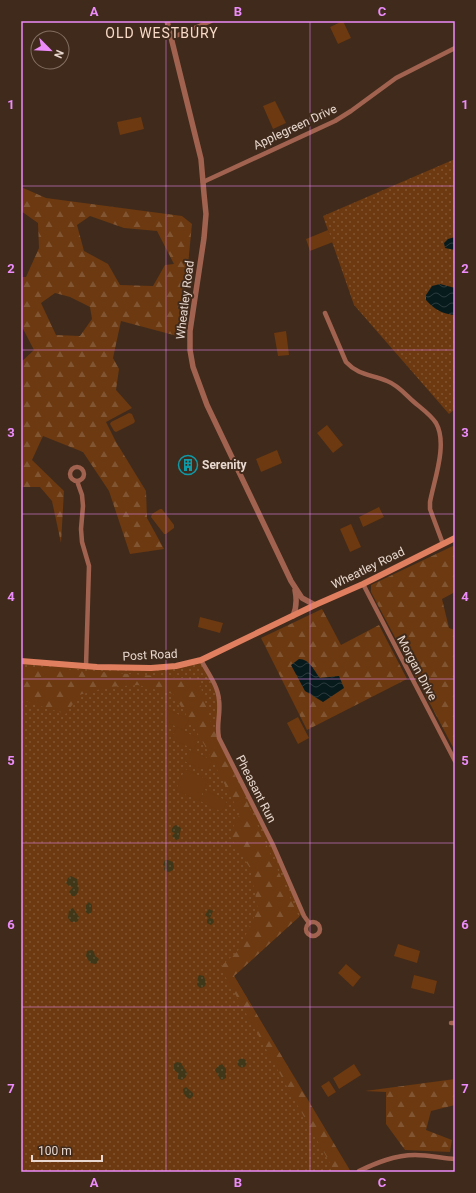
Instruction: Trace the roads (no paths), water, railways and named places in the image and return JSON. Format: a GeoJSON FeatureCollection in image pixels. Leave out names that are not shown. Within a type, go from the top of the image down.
{"type":"FeatureCollection","features":[{"type":"Feature","properties":{"kind":"main road","name":"Wheatley Road"},"geometry":{"type":"LineString","coordinates":[[315,605],[363,584],[455,538]]}},
{"type":"Feature","properties":{"kind":"main road","name":"Post Road"},"geometry":{"type":"LineString","coordinates":[[21,661],[86,666],[151,668],[176,666],[201,660],[315,605]]}},
{"type":"Feature","properties":{"kind":"street","name":"Wheatley Road"},"geometry":{"type":"LineString","coordinates":[[167,21],[201,160],[206,214],[204,238],[190,330],[190,350],[193,367],[207,405],[294,588],[297,599],[296,609],[293,616]]}},
{"type":"Feature","properties":{"kind":"street"},"geometry":{"type":"LineString","coordinates":[[171,38],[211,21]]}},
{"type":"Feature","properties":{"kind":"street","name":"Applegreen Drive"},"geometry":{"type":"LineString","coordinates":[[203,182],[335,121],[353,110],[396,78],[455,48]]}},
{"type":"Feature","properties":{"kind":"street"},"geometry":{"type":"LineString","coordinates":[[325,313],[346,362],[351,367],[360,373],[395,385],[430,416],[436,424],[440,434],[440,448],[430,509],[443,544]]}},
{"type":"Feature","properties":{"kind":"street"},"geometry":{"type":"LineString","coordinates":[[77,481],[82,496],[83,506],[81,530],[82,542],[89,566],[86,666]]}},
{"type":"Feature","properties":{"kind":"street","name":"Morgan Drive"},"geometry":{"type":"LineString","coordinates":[[363,584],[455,761]]}},
{"type":"Feature","properties":{"kind":"street","name":"Wheatley Road"},"geometry":{"type":"LineString","coordinates":[[294,588],[302,598],[315,605]]}},
{"type":"Feature","properties":{"kind":"street","name":"Pheasant Run"},"geometry":{"type":"LineString","coordinates":[[201,660],[215,686],[219,699],[220,711],[217,730],[219,738],[273,844],[304,916],[309,923]]}},
{"type":"Feature","properties":{"kind":"street"},"geometry":{"type":"LineString","coordinates":[[359,1171],[380,1162],[404,1156],[414,1155],[455,1159]]}},
{"type":"Feature","properties":{"kind":"water"},"geometry":{"type":"Polygon","coordinates":[[[455,237],[455,250],[445,248],[444,243],[448,239],[455,237]]]}},
{"type":"Feature","properties":{"kind":"water"},"geometry":{"type":"Polygon","coordinates":[[[440,284],[455,288],[455,315],[446,314],[432,306],[426,300],[426,295],[432,286],[440,284]]]}},
{"type":"Feature","properties":{"kind":"water"},"geometry":{"type":"Polygon","coordinates":[[[299,659],[309,663],[320,678],[339,676],[344,688],[323,702],[305,691],[291,665],[299,659]]]}},
{"type":"Feature","properties":{"kind":"place","name":"Serenity"},"geometry":{"type":"Point","coordinates":[188,465]}},
{"type":"Feature","properties":{"kind":"district","name":"OLD WESTBURY"},"geometry":{"type":"Point","coordinates":[162,33]}}]}
